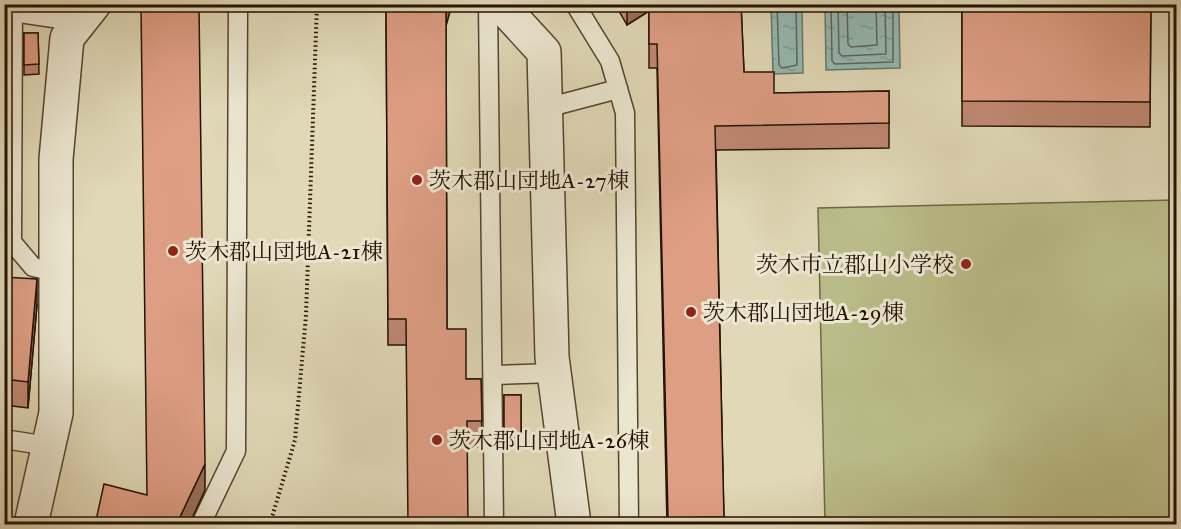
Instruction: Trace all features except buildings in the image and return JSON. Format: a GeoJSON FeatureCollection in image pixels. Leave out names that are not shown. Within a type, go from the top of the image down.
{"type":"FeatureCollection","features":[{"type":"Feature","properties":{"kind":"street"},"geometry":{"type":"LineString","coordinates":[[500,4],[544,52],[554,373],[574,525]]}},
{"type":"Feature","properties":{"kind":"street"},"geometry":{"type":"LineString","coordinates":[[31,525],[56,413],[56,159],[67,38],[87,13]]}},
{"type":"Feature","properties":{"kind":"lane"},"geometry":{"type":"LineString","coordinates":[[201,525],[236,451],[238,4]]}},
{"type":"Feature","properties":{"kind":"lane"},"geometry":{"type":"LineString","coordinates":[[488,4],[494,525]]}},
{"type":"Feature","properties":{"kind":"lane"},"geometry":{"type":"LineString","coordinates":[[574,4],[610,61],[625,113],[629,525]]}},
{"type":"Feature","properties":{"kind":"lane"},"geometry":{"type":"LineString","coordinates":[[56,273],[33,267],[12,242],[13,8],[87,13]]}},
{"type":"Feature","properties":{"kind":"lane"},"geometry":{"type":"LineString","coordinates":[[546,108],[618,89]]}},
{"type":"Feature","properties":{"kind":"lane"},"geometry":{"type":"LineString","coordinates":[[493,375],[554,373]]}},
{"type":"Feature","properties":{"kind":"lane"},"geometry":{"type":"LineString","coordinates":[[4,439],[48,446]]}},
{"type":"Feature","properties":{"kind":"path"},"geometry":{"type":"LineString","coordinates":[[270,525],[295,440],[306,315],[317,4]]}},
{"type":"Feature","properties":{"kind":"green space"},"geometry":{"type":"Polygon","coordinates":[[[1176,200],[1176,524],[825,524],[818,208],[1176,200]]]}},
{"type":"Feature","properties":{"kind":"water"},"geometry":{"type":"Polygon","coordinates":[[[771,5],[802,5],[803,73],[773,74],[771,5]]]}},
{"type":"Feature","properties":{"kind":"water"},"geometry":{"type":"Polygon","coordinates":[[[825,5],[899,5],[900,68],[826,70],[825,5]]]}},
{"type":"Feature","properties":{"kind":"place","name":"茨木郡山団地A-27棟"},"geometry":{"type":"Point","coordinates":[417,180]}},
{"type":"Feature","properties":{"kind":"place","name":"茨木郡山団地A-21棟"},"geometry":{"type":"Point","coordinates":[173,251]}},
{"type":"Feature","properties":{"kind":"place","name":"茨木市立郡山小学校"},"geometry":{"type":"Point","coordinates":[966,264]}},
{"type":"Feature","properties":{"kind":"place","name":"茨木郡山団地A-29棟"},"geometry":{"type":"Point","coordinates":[691,312]}},
{"type":"Feature","properties":{"kind":"place","name":"茨木郡山団地A-26棟"},"geometry":{"type":"Point","coordinates":[437,440]}}]}
